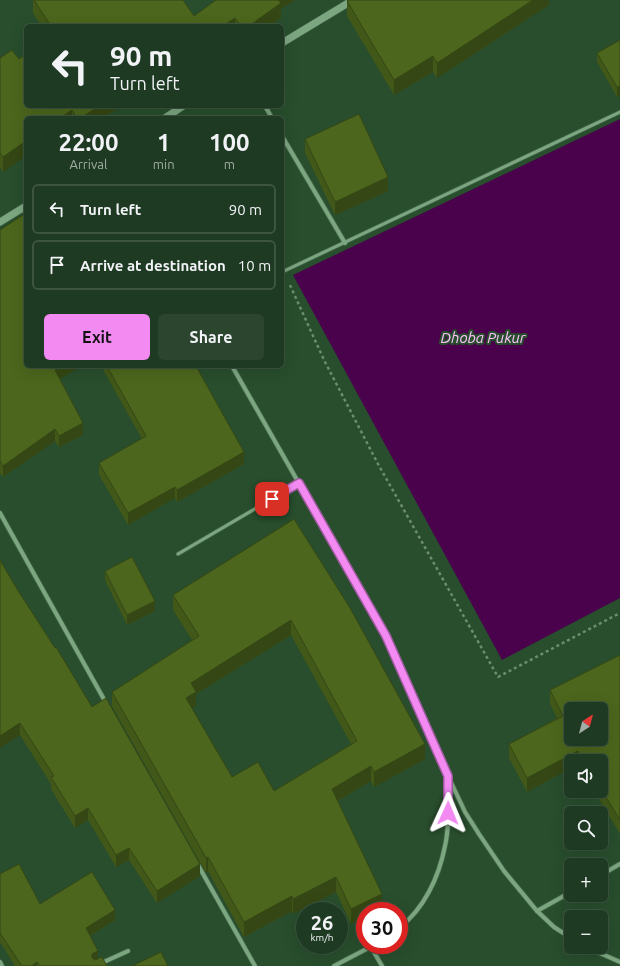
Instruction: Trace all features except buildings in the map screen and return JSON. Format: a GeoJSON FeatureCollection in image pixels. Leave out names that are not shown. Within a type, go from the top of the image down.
{"type":"FeatureCollection","features":[{"type":"Feature","properties":{"kind":"street"},"geometry":{"type":"LineString","coordinates":[[284,42],[353,0]]}},
{"type":"Feature","properties":{"kind":"street"},"geometry":{"type":"LineString","coordinates":[[168,116],[180,108]]}},
{"type":"Feature","properties":{"kind":"street"},"geometry":{"type":"LineString","coordinates":[[284,139],[344,243]]}},
{"type":"Feature","properties":{"kind":"street"},"geometry":{"type":"LineString","coordinates":[[0,222],[24,207]]}},
{"type":"Feature","properties":{"kind":"street"},"geometry":{"type":"LineString","coordinates":[[233,368],[386,636],[465,812],[491,853],[537,911],[554,927],[564,933]]}},
{"type":"Feature","properties":{"kind":"street"},"geometry":{"type":"LineString","coordinates":[[0,513],[107,706]]}},
{"type":"Feature","properties":{"kind":"street"},"geometry":{"type":"LineString","coordinates":[[408,920],[431,890],[445,846],[448,826],[448,776]]}},
{"type":"Feature","properties":{"kind":"street"},"geometry":{"type":"LineString","coordinates":[[197,862],[255,966]]}},
{"type":"Feature","properties":{"kind":"street"},"geometry":{"type":"LineString","coordinates":[[608,871],[620,864]]}},
{"type":"Feature","properties":{"kind":"street"},"geometry":{"type":"LineString","coordinates":[[537,911],[564,896]]}},
{"type":"Feature","properties":{"kind":"street"},"geometry":{"type":"LineString","coordinates":[[95,966],[128,951]]}},
{"type":"Feature","properties":{"kind":"street"},"geometry":{"type":"LineString","coordinates":[[334,966],[357,954]]}},
{"type":"Feature","properties":{"kind":"street"},"geometry":{"type":"LineString","coordinates":[[376,954],[382,966]]}},
{"type":"Feature","properties":{"kind":"street"},"geometry":{"type":"LineString","coordinates":[[602,954],[620,962]]}},
{"type":"Feature","properties":{"kind":"street"},"geometry":{"type":"LineString","coordinates":[[0,962],[2,966]]}},
{"type":"Feature","properties":{"kind":"lane"},"geometry":{"type":"LineString","coordinates":[[284,272],[620,112]]}},
{"type":"Feature","properties":{"kind":"lane"},"geometry":{"type":"LineString","coordinates":[[178,554],[299,483]]}},
{"type":"Feature","properties":{"kind":"path"},"geometry":{"type":"LineString","coordinates":[[284,274],[324,360],[378,464],[498,677],[620,613]]}},
{"type":"Feature","properties":{"kind":"water","name":"Dhoba Pukur"},"geometry":{"type":"Polygon","coordinates":[[[620,119],[620,598],[502,660],[293,275],[620,119]]]}},
{"type":"Feature","properties":{"kind":"route"},"geometry":{"type":"LineString","coordinates":[[272,499],[299,483],[386,636],[448,776],[448,813]]}}]}
